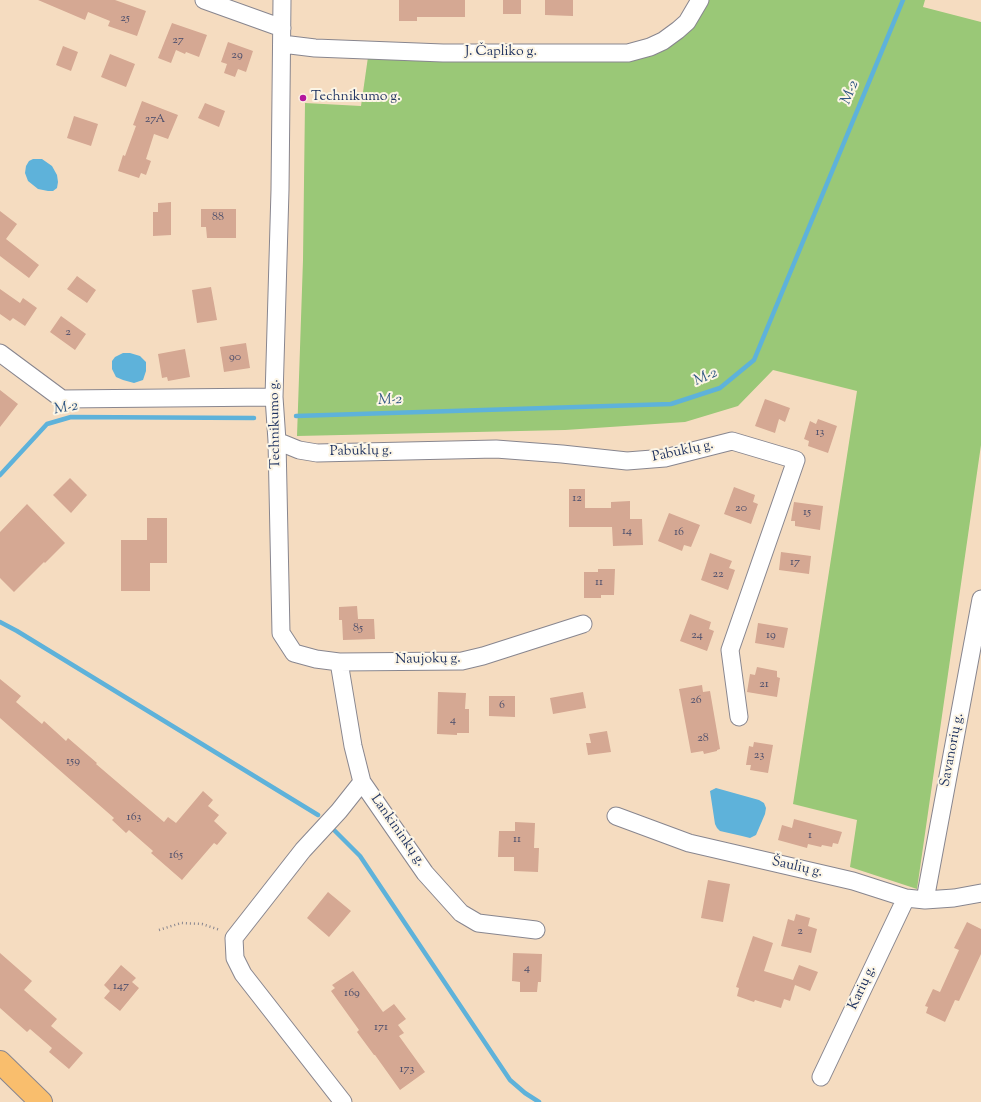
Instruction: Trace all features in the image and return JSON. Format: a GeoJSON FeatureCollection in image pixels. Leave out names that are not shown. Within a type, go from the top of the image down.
{"type":"FeatureCollection","features":[{"type":"Feature","properties":{"kind":"main road"},"geometry":{"type":"LineString","coordinates":[[0,1062],[41,1102]]}},
{"type":"Feature","properties":{"kind":"street","name":"J. Čapliko g."},"geometry":{"type":"LineString","coordinates":[[204,0],[282,36],[330,48],[443,53],[628,53],[650,47],[663,41],[678,30],[687,22],[700,0]]}},
{"type":"Feature","properties":{"kind":"street","name":"Technikumo g."},"geometry":{"type":"LineString","coordinates":[[281,633],[277,441],[274,397],[280,190],[282,0]]}},
{"type":"Feature","properties":{"kind":"street"},"geometry":{"type":"LineString","coordinates":[[0,353],[62,399],[274,397]]}},
{"type":"Feature","properties":{"kind":"street","name":"Pabūklų g."},"geometry":{"type":"LineString","coordinates":[[277,441],[299,450],[317,453],[496,449],[627,461],[665,458],[732,440],[796,460],[730,650],[739,717]]}},
{"type":"Feature","properties":{"kind":"street","name":"Savanorių g."},"geometry":{"type":"LineString","coordinates":[[924,900],[981,599]]}},
{"type":"Feature","properties":{"kind":"street","name":"Naujokų g."},"geometry":{"type":"LineString","coordinates":[[281,633],[294,653],[316,659],[339,662],[462,661],[483,656],[583,624]]}},
{"type":"Feature","properties":{"kind":"street","name":"Lankininkų g."},"geometry":{"type":"LineString","coordinates":[[339,662],[353,746],[362,782],[425,872],[461,913],[478,923],[536,930]]}},
{"type":"Feature","properties":{"kind":"street"},"geometry":{"type":"LineString","coordinates":[[343,1102],[243,974],[236,958],[234,938],[303,850],[339,811],[362,782]]}},
{"type":"Feature","properties":{"kind":"street","name":"Šaulių g."},"geometry":{"type":"LineString","coordinates":[[616,816],[688,843],[853,881],[906,898],[924,900],[954,898],[981,893]]}},
{"type":"Feature","properties":{"kind":"street","name":"Karių g."},"geometry":{"type":"LineString","coordinates":[[821,1077],[906,898]]}},
{"type":"Feature","properties":{"kind":"path"},"geometry":{"type":"LineString","coordinates":[[159,930],[181,923],[202,924],[227,932],[234,938]]}},
{"type":"Feature","properties":{"kind":"green space"},"geometry":{"type":"Polygon","coordinates":[[[706,0],[925,0],[923,7],[981,22],[981,445],[917,889],[850,867],[857,820],[793,804],[857,391],[773,370],[738,406],[685,422],[565,430],[297,436],[303,260],[305,103],[361,106],[368,57],[625,60],[657,53],[678,39],[706,0]]]}},
{"type":"Feature","properties":{"kind":"water"},"geometry":{"type":"Polygon","coordinates":[[[33,159],[42,159],[52,166],[57,175],[58,182],[57,188],[53,191],[38,189],[28,181],[25,173],[26,166],[29,161],[33,159]]]}},
{"type":"Feature","properties":{"kind":"water"},"geometry":{"type":"Polygon","coordinates":[[[123,353],[130,353],[140,356],[146,362],[146,371],[143,380],[134,383],[116,377],[112,369],[112,361],[115,357],[123,353]]]}},
{"type":"Feature","properties":{"kind":"water"},"geometry":{"type":"Polygon","coordinates":[[[716,788],[759,800],[764,803],[766,808],[765,814],[756,835],[750,838],[720,831],[717,828],[715,824],[710,791],[716,788]]]}},
{"type":"Feature","properties":{"kind":"building"},"geometry":{"type":"Polygon","coordinates":[[[38,0],[115,0],[146,11],[137,36],[108,26],[110,21],[88,12],[85,20],[38,0]]]}},
{"type":"Feature","properties":{"kind":"building"},"geometry":{"type":"Polygon","coordinates":[[[399,0],[465,0],[465,17],[417,17],[417,21],[399,21],[399,0]]]}},
{"type":"Feature","properties":{"kind":"building"},"geometry":{"type":"Polygon","coordinates":[[[503,0],[521,0],[521,14],[503,14],[503,0]]]}},
{"type":"Feature","properties":{"kind":"building"},"geometry":{"type":"Polygon","coordinates":[[[545,0],[573,0],[573,16],[545,15],[545,0]]]}},
{"type":"Feature","properties":{"kind":"building"},"geometry":{"type":"Polygon","coordinates":[[[172,23],[207,35],[199,57],[186,52],[185,54],[176,50],[171,63],[158,58],[172,23]]]}},
{"type":"Feature","properties":{"kind":"building"},"geometry":{"type":"Polygon","coordinates":[[[228,42],[253,51],[246,72],[238,69],[235,77],[224,73],[227,64],[221,62],[228,42]]]}},
{"type":"Feature","properties":{"kind":"building"},"geometry":{"type":"Polygon","coordinates":[[[63,46],[78,52],[71,71],[56,65],[63,46]]]}},
{"type":"Feature","properties":{"kind":"building"},"geometry":{"type":"Polygon","coordinates":[[[110,54],[135,64],[126,87],[101,77],[110,54]]]}},
{"type":"Feature","properties":{"kind":"building"},"geometry":{"type":"Polygon","coordinates":[[[142,101],[178,115],[168,139],[154,134],[146,159],[151,161],[146,175],[141,173],[139,178],[118,171],[123,155],[125,156],[136,126],[133,125],[142,101]]]}},
{"type":"Feature","properties":{"kind":"building"},"geometry":{"type":"Polygon","coordinates":[[[205,103],[225,111],[219,127],[198,118],[205,103]]]}},
{"type":"Feature","properties":{"kind":"building"},"geometry":{"type":"Polygon","coordinates":[[[74,116],[98,124],[91,146],[67,138],[74,116]]]}},
{"type":"Feature","properties":{"kind":"building"},"geometry":{"type":"Polygon","coordinates":[[[171,202],[171,235],[153,236],[153,212],[158,212],[158,203],[171,202]]]}},
{"type":"Feature","properties":{"kind":"building"},"geometry":{"type":"Polygon","coordinates":[[[201,209],[236,209],[236,238],[207,238],[206,227],[201,227],[201,209]]]}},
{"type":"Feature","properties":{"kind":"building"},"geometry":{"type":"Polygon","coordinates":[[[0,211],[17,224],[6,239],[39,265],[29,278],[0,256],[0,211]]]}},
{"type":"Feature","properties":{"kind":"building"},"geometry":{"type":"Polygon","coordinates":[[[77,276],[96,290],[87,303],[67,289],[77,276]]]}},
{"type":"Feature","properties":{"kind":"building"},"geometry":{"type":"Polygon","coordinates":[[[211,287],[217,320],[197,323],[192,290],[211,287]]]}},
{"type":"Feature","properties":{"kind":"building"},"geometry":{"type":"Polygon","coordinates":[[[0,289],[20,303],[23,298],[37,308],[25,326],[13,318],[10,321],[0,314],[0,289]]]}},
{"type":"Feature","properties":{"kind":"building"},"geometry":{"type":"Polygon","coordinates":[[[61,316],[86,334],[75,350],[50,332],[61,316]]]}},
{"type":"Feature","properties":{"kind":"building"},"geometry":{"type":"Polygon","coordinates":[[[246,343],[250,368],[224,372],[220,347],[246,343]]]}},
{"type":"Feature","properties":{"kind":"building"},"geometry":{"type":"Polygon","coordinates":[[[185,349],[190,377],[168,381],[167,377],[162,378],[158,354],[185,349]]]}},
{"type":"Feature","properties":{"kind":"building"},"geometry":{"type":"Polygon","coordinates":[[[0,390],[18,404],[0,427],[0,390]]]}},
{"type":"Feature","properties":{"kind":"building"},"geometry":{"type":"Polygon","coordinates":[[[765,399],[790,408],[785,422],[779,419],[775,433],[755,426],[765,399]]]}},
{"type":"Feature","properties":{"kind":"building"},"geometry":{"type":"Polygon","coordinates":[[[818,419],[837,426],[828,453],[808,446],[809,441],[804,439],[810,421],[816,424],[818,419]]]}},
{"type":"Feature","properties":{"kind":"building"},"geometry":{"type":"Polygon","coordinates":[[[70,478],[87,495],[71,513],[53,495],[70,478]]]}},
{"type":"Feature","properties":{"kind":"building"},"geometry":{"type":"Polygon","coordinates":[[[734,487],[755,495],[753,502],[758,504],[751,524],[724,514],[734,487]]]}},
{"type":"Feature","properties":{"kind":"building"},"geometry":{"type":"Polygon","coordinates":[[[569,489],[585,489],[585,508],[611,508],[611,502],[630,501],[630,519],[642,519],[643,545],[613,546],[612,527],[569,527],[569,489]]]}},
{"type":"Feature","properties":{"kind":"building"},"geometry":{"type":"Polygon","coordinates":[[[794,502],[823,506],[820,530],[795,526],[795,521],[791,521],[794,502]]]}},
{"type":"Feature","properties":{"kind":"building"},"geometry":{"type":"Polygon","coordinates":[[[27,504],[65,543],[14,592],[0,578],[0,532],[27,504]]]}},
{"type":"Feature","properties":{"kind":"building"},"geometry":{"type":"Polygon","coordinates":[[[669,513],[700,525],[691,547],[684,545],[682,551],[658,541],[669,513]]]}},
{"type":"Feature","properties":{"kind":"building"},"geometry":{"type":"Polygon","coordinates":[[[147,518],[167,518],[167,563],[150,563],[150,591],[121,591],[121,540],[147,540],[147,518]]]}},
{"type":"Feature","properties":{"kind":"building"},"geometry":{"type":"Polygon","coordinates":[[[781,552],[811,556],[809,574],[779,570],[781,552]]]}},
{"type":"Feature","properties":{"kind":"building"},"geometry":{"type":"Polygon","coordinates":[[[710,553],[732,561],[729,568],[735,570],[728,590],[701,580],[710,553]]]}},
{"type":"Feature","properties":{"kind":"building"},"geometry":{"type":"Polygon","coordinates":[[[598,569],[615,569],[614,595],[601,595],[601,598],[584,598],[584,572],[598,572],[598,569]]]}},
{"type":"Feature","properties":{"kind":"building"},"geometry":{"type":"Polygon","coordinates":[[[357,606],[358,619],[374,619],[375,639],[343,640],[342,620],[339,620],[339,607],[357,606]]]}},
{"type":"Feature","properties":{"kind":"building"},"geometry":{"type":"Polygon","coordinates":[[[690,614],[711,622],[709,629],[714,631],[707,651],[680,641],[690,614]]]}},
{"type":"Feature","properties":{"kind":"building"},"geometry":{"type":"Polygon","coordinates":[[[758,623],[788,628],[784,648],[755,643],[758,623]]]}},
{"type":"Feature","properties":{"kind":"building"},"geometry":{"type":"Polygon","coordinates":[[[757,667],[777,671],[777,677],[780,678],[777,697],[747,692],[750,674],[755,675],[757,667]]]}},
{"type":"Feature","properties":{"kind":"building"},"geometry":{"type":"Polygon","coordinates":[[[0,679],[21,696],[16,702],[42,724],[44,721],[66,741],[68,738],[164,822],[168,817],[176,823],[203,791],[213,800],[208,806],[219,815],[214,821],[227,833],[217,845],[214,843],[182,880],[151,853],[153,851],[129,830],[126,833],[112,820],[114,818],[0,718],[0,679]]]}},
{"type":"Feature","properties":{"kind":"building"},"geometry":{"type":"Polygon","coordinates":[[[702,685],[703,692],[710,691],[720,749],[704,754],[703,751],[691,753],[679,689],[702,685]]]}},
{"type":"Feature","properties":{"kind":"building"},"geometry":{"type":"Polygon","coordinates":[[[438,692],[466,693],[465,709],[469,709],[469,733],[457,733],[457,735],[437,734],[438,692]]]}},
{"type":"Feature","properties":{"kind":"building"},"geometry":{"type":"Polygon","coordinates":[[[583,692],[586,708],[553,714],[550,698],[583,692]]]}},
{"type":"Feature","properties":{"kind":"building"},"geometry":{"type":"Polygon","coordinates":[[[489,696],[515,696],[515,717],[489,716],[489,696]]]}},
{"type":"Feature","properties":{"kind":"building"},"geometry":{"type":"Polygon","coordinates":[[[607,731],[611,752],[588,755],[586,743],[591,743],[589,734],[607,731]]]}},
{"type":"Feature","properties":{"kind":"building"},"geometry":{"type":"Polygon","coordinates":[[[754,742],[773,745],[768,773],[750,770],[751,765],[746,765],[749,746],[753,747],[754,742]]]}},
{"type":"Feature","properties":{"kind":"building"},"geometry":{"type":"Polygon","coordinates":[[[794,819],[842,832],[838,844],[833,843],[832,847],[822,845],[821,847],[808,844],[807,848],[778,840],[782,825],[792,828],[794,819]]]}},
{"type":"Feature","properties":{"kind":"building"},"geometry":{"type":"Polygon","coordinates":[[[515,822],[535,823],[534,848],[539,848],[538,872],[514,871],[514,857],[498,857],[499,831],[515,831],[515,822]]]}},
{"type":"Feature","properties":{"kind":"building"},"geometry":{"type":"Polygon","coordinates":[[[708,880],[730,884],[723,922],[701,918],[708,880]]]}},
{"type":"Feature","properties":{"kind":"building"},"geometry":{"type":"Polygon","coordinates":[[[328,892],[351,911],[329,937],[307,918],[328,892]]]}},
{"type":"Feature","properties":{"kind":"building"},"geometry":{"type":"Polygon","coordinates":[[[796,914],[810,918],[808,926],[817,929],[811,953],[781,946],[788,919],[794,921],[796,914]]]}},
{"type":"Feature","properties":{"kind":"building"},"geometry":{"type":"Polygon","coordinates":[[[967,922],[981,929],[981,954],[959,1001],[955,1000],[945,1022],[926,1013],[928,1007],[925,1006],[933,989],[940,992],[959,950],[954,948],[967,922]]]}},
{"type":"Feature","properties":{"kind":"building"},"geometry":{"type":"Polygon","coordinates":[[[753,936],[773,943],[764,971],[793,980],[799,965],[818,972],[810,991],[795,985],[790,1001],[784,999],[781,1008],[755,1000],[754,1002],[737,996],[739,988],[736,987],[753,936]]]}},
{"type":"Feature","properties":{"kind":"building"},"geometry":{"type":"Polygon","coordinates":[[[0,953],[32,981],[24,990],[57,1019],[51,1026],[83,1053],[69,1069],[49,1052],[52,1048],[30,1029],[27,1032],[0,1008],[0,953]]]}},
{"type":"Feature","properties":{"kind":"building"},"geometry":{"type":"Polygon","coordinates":[[[513,953],[542,954],[541,982],[538,982],[537,992],[520,992],[520,982],[512,981],[513,953]]]}},
{"type":"Feature","properties":{"kind":"building"},"geometry":{"type":"Polygon","coordinates":[[[121,965],[136,978],[132,982],[139,988],[120,1011],[104,998],[110,991],[104,985],[121,965]]]}},
{"type":"Feature","properties":{"kind":"building"},"geometry":{"type":"Polygon","coordinates":[[[353,971],[383,1012],[394,1004],[406,1019],[398,1025],[404,1033],[399,1036],[425,1072],[400,1090],[357,1032],[359,1030],[331,991],[335,988],[332,985],[353,971]]]}},
{"type":"Feature","properties":{"kind":"waterway","name":"M-2"},"geometry":{"type":"LineString","coordinates":[[296,416],[671,404],[720,388],[754,360],[903,0]]}},
{"type":"Feature","properties":{"kind":"waterway","name":"M-2"},"geometry":{"type":"LineString","coordinates":[[0,475],[47,424],[71,417],[254,418]]}},
{"type":"Feature","properties":{"kind":"waterway"},"geometry":{"type":"LineString","coordinates":[[0,622],[318,815]]}},
{"type":"Feature","properties":{"kind":"waterway"},"geometry":{"type":"LineString","coordinates":[[333,829],[360,856],[510,1080],[525,1093],[539,1102]]}},
{"type":"Feature","properties":{"kind":"place","name":"Technikumo g."},"geometry":{"type":"Point","coordinates":[303,98]}}]}
